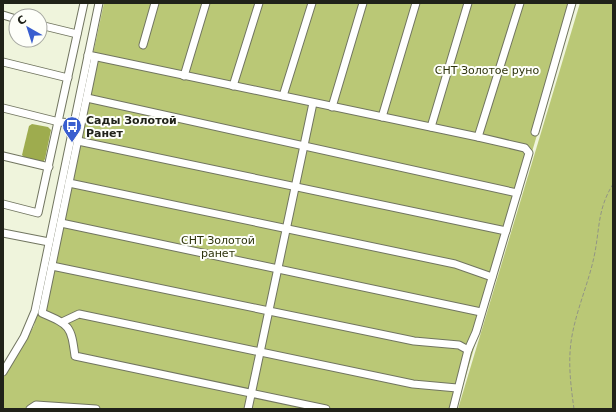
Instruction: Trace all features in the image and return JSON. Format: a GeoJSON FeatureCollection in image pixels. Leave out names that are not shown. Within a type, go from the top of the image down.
{"type":"FeatureCollection","features":[{"type":"Feature","properties":{"kind":"street"},"geometry":{"type":"LineString","coordinates":[[3,204],[38,213],[84,3]]}},
{"type":"Feature","properties":{"kind":"street"},"geometry":{"type":"LineString","coordinates":[[99,3],[87,98],[42,313],[62,322],[71,332],[75,356],[326,409]]}},
{"type":"Feature","properties":{"kind":"street"},"geometry":{"type":"LineString","coordinates":[[143,45],[155,3]]}},
{"type":"Feature","properties":{"kind":"street"},"geometry":{"type":"LineString","coordinates":[[184,76],[206,3]]}},
{"type":"Feature","properties":{"kind":"street"},"geometry":{"type":"LineString","coordinates":[[233,86],[259,3]]}},
{"type":"Feature","properties":{"kind":"street"},"geometry":{"type":"LineString","coordinates":[[283,96],[312,3]]}},
{"type":"Feature","properties":{"kind":"street"},"geometry":{"type":"LineString","coordinates":[[332,107],[363,3]]}},
{"type":"Feature","properties":{"kind":"street"},"geometry":{"type":"LineString","coordinates":[[382,117],[416,3]]}},
{"type":"Feature","properties":{"kind":"street"},"geometry":{"type":"LineString","coordinates":[[431,128],[468,3]]}},
{"type":"Feature","properties":{"kind":"street"},"geometry":{"type":"LineString","coordinates":[[478,137],[520,3]]}},
{"type":"Feature","properties":{"kind":"street"},"geometry":{"type":"LineString","coordinates":[[535,132],[572,3]]}},
{"type":"Feature","properties":{"kind":"street"},"geometry":{"type":"LineString","coordinates":[[48,27],[77,34]]}},
{"type":"Feature","properties":{"kind":"street"},"geometry":{"type":"LineString","coordinates":[[92,56],[525,148],[529,154],[476,332],[468,350],[457,388],[453,409]]}},
{"type":"Feature","properties":{"kind":"street"},"geometry":{"type":"LineString","coordinates":[[3,372],[30,324],[35,312],[74,123],[92,56]]}},
{"type":"Feature","properties":{"kind":"street"},"geometry":{"type":"LineString","coordinates":[[3,62],[68,78]]}},
{"type":"Feature","properties":{"kind":"street"},"geometry":{"type":"LineString","coordinates":[[87,98],[517,193]]}},
{"type":"Feature","properties":{"kind":"street"},"geometry":{"type":"LineString","coordinates":[[248,409],[313,103]]}},
{"type":"Feature","properties":{"kind":"street"},"geometry":{"type":"LineString","coordinates":[[3,108],[59,122],[74,123]]}},
{"type":"Feature","properties":{"kind":"street"},"geometry":{"type":"LineString","coordinates":[[78,141],[506,231]]}},
{"type":"Feature","properties":{"kind":"street"},"geometry":{"type":"LineString","coordinates":[[3,156],[48,167]]}},
{"type":"Feature","properties":{"kind":"street"},"geometry":{"type":"LineString","coordinates":[[69,183],[286,227],[455,264],[492,277]]}},
{"type":"Feature","properties":{"kind":"street"},"geometry":{"type":"LineString","coordinates":[[61,223],[481,312]]}},
{"type":"Feature","properties":{"kind":"street"},"geometry":{"type":"LineString","coordinates":[[3,232],[49,242]]}},
{"type":"Feature","properties":{"kind":"street"},"geometry":{"type":"LineString","coordinates":[[52,266],[414,341],[459,345],[468,350]]}},
{"type":"Feature","properties":{"kind":"street"},"geometry":{"type":"LineString","coordinates":[[62,322],[80,314],[413,384],[457,388]]}},
{"type":"Feature","properties":{"kind":"street"},"geometry":{"type":"LineString","coordinates":[[30,409],[36,405],[96,409]]}},
{"type":"Feature","properties":{"kind":"path"},"geometry":{"type":"LineString","coordinates":[[574,409],[569,359],[571,340],[595,255],[598,224],[605,197],[613,184]]}},
{"type":"Feature","properties":{"kind":"green space","name":"СНТ Золотой ранет"},"geometry":{"type":"Polygon","coordinates":[[[104,3],[576,3],[456,409],[3,409],[3,378],[34,326],[104,3]]]}},
{"type":"Feature","properties":{"kind":"green space"},"geometry":{"type":"Polygon","coordinates":[[[580,3],[613,3],[613,409],[458,409],[580,3]]]}},
{"type":"Feature","properties":{"kind":"shaded area"},"geometry":{"type":"Polygon","coordinates":[[[32,124],[48,127],[51,130],[45,159],[43,162],[25,158],[22,155],[29,126],[32,124]]]}},
{"type":"Feature","properties":{"kind":"place","name":"Сады Золотой Ранет"},"geometry":{"type":"Point","coordinates":[72,143]}},
{"type":"Feature","properties":{"kind":"park label","name":"СНТ Золотое руно"},"geometry":{"type":"Point","coordinates":[487,70]}}]}
